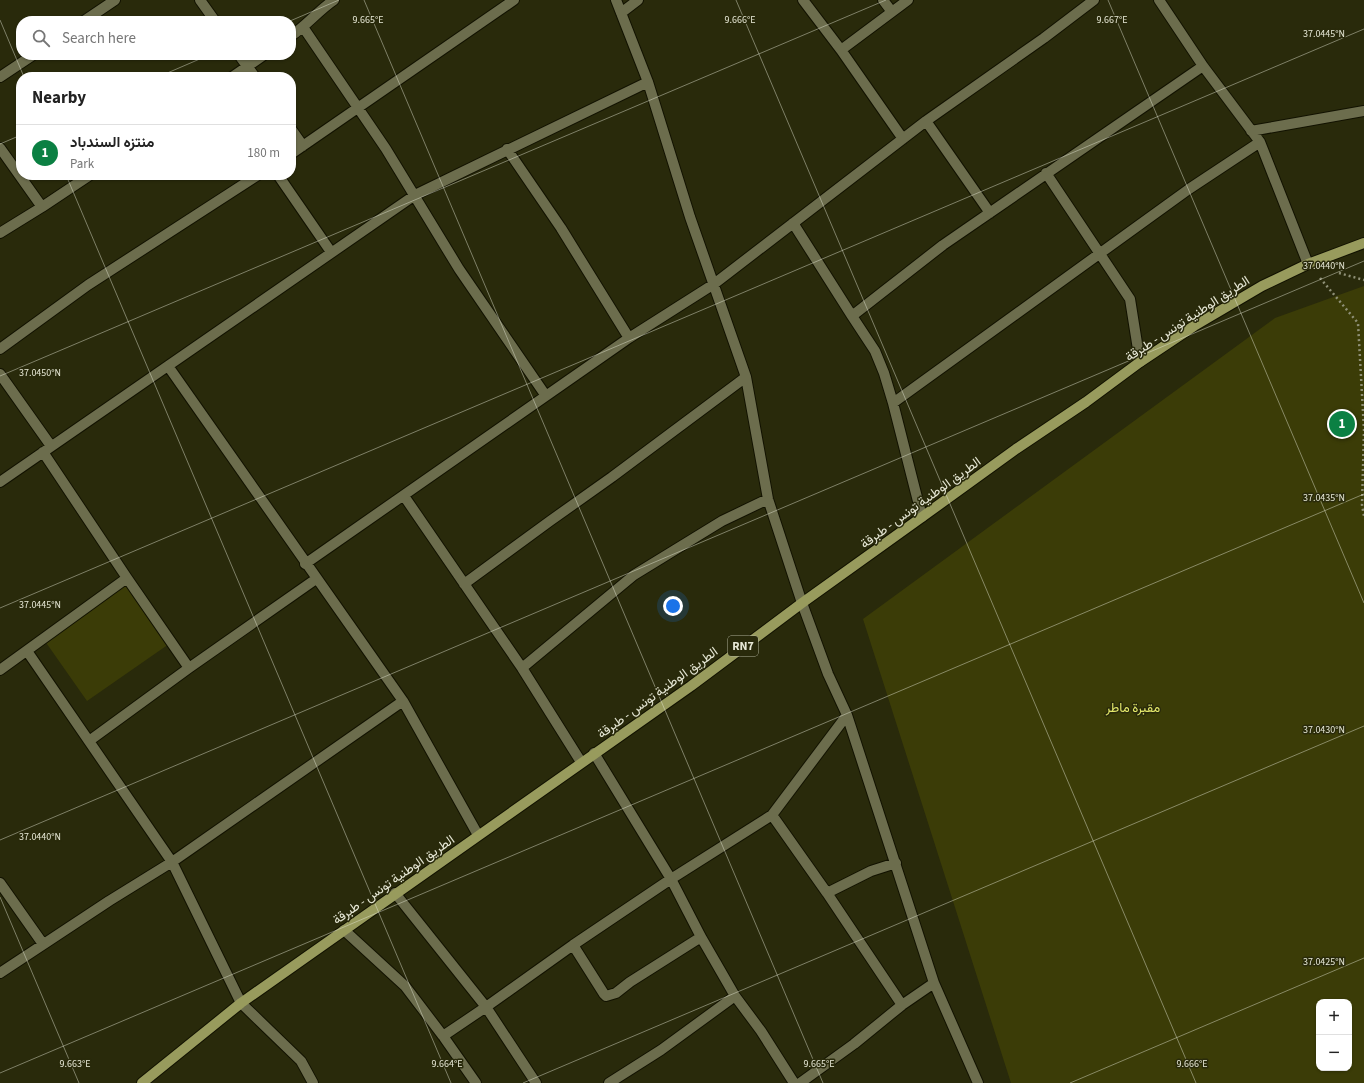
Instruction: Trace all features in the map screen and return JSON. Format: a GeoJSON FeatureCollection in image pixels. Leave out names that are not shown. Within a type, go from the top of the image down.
{"type":"FeatureCollection","features":[{"type":"Feature","properties":{"kind":"main road","name":"الطريق الوطنية تونس - طبرقة"},"geometry":{"type":"LineString","coordinates":[[142,1083],[240,1003],[691,686],[802,603],[1016,449],[1086,402],[1140,362],[1194,326],[1262,286],[1308,264],[1364,243]]}},
{"type":"Feature","properties":{"kind":"street"},"geometry":{"type":"LineString","coordinates":[[91,16],[115,0]]}},
{"type":"Feature","properties":{"kind":"street"},"geometry":{"type":"LineString","coordinates":[[200,0],[211,16]]}},
{"type":"Feature","properties":{"kind":"street"},"geometry":{"type":"LineString","coordinates":[[296,32],[334,0]]}},
{"type":"Feature","properties":{"kind":"street"},"geometry":{"type":"LineString","coordinates":[[296,151],[514,0]]}},
{"type":"Feature","properties":{"kind":"street"},"geometry":{"type":"LineString","coordinates":[[616,0],[648,82],[690,217],[746,377],[768,499],[802,603],[828,674],[847,715],[934,983],[978,1083]]}},
{"type":"Feature","properties":{"kind":"street"},"geometry":{"type":"LineString","coordinates":[[621,13],[638,0]]}},
{"type":"Feature","properties":{"kind":"street"},"geometry":{"type":"LineString","coordinates":[[803,0],[841,50],[903,139]]}},
{"type":"Feature","properties":{"kind":"street"},"geometry":{"type":"LineString","coordinates":[[883,0],[892,12]]}},
{"type":"Feature","properties":{"kind":"street"},"geometry":{"type":"LineString","coordinates":[[841,50],[908,0]]}},
{"type":"Feature","properties":{"kind":"street"},"geometry":{"type":"LineString","coordinates":[[306,564],[629,338],[714,284],[903,139],[1044,38],[1094,0]]}},
{"type":"Feature","properties":{"kind":"street"},"geometry":{"type":"LineString","coordinates":[[1160,0],[1202,66],[1260,142],[1308,264]]}},
{"type":"Feature","properties":{"kind":"street"},"geometry":{"type":"LineString","coordinates":[[303,27],[415,195],[459,269],[546,396]]}},
{"type":"Feature","properties":{"kind":"street"},"geometry":{"type":"LineString","coordinates":[[0,78],[26,60]]}},
{"type":"Feature","properties":{"kind":"street"},"geometry":{"type":"LineString","coordinates":[[243,60],[251,72]]}},
{"type":"Feature","properties":{"kind":"street"},"geometry":{"type":"LineString","coordinates":[[239,72],[256,60]]}},
{"type":"Feature","properties":{"kind":"street"},"geometry":{"type":"LineString","coordinates":[[852,316],[943,245],[1202,66]]}},
{"type":"Feature","properties":{"kind":"street"},"geometry":{"type":"LineString","coordinates":[[0,482],[415,195],[507,149],[648,82]]}},
{"type":"Feature","properties":{"kind":"street"},"geometry":{"type":"LineString","coordinates":[[1251,130],[1364,111]]}},
{"type":"Feature","properties":{"kind":"street"},"geometry":{"type":"LineString","coordinates":[[926,122],[990,213]]}},
{"type":"Feature","properties":{"kind":"street"},"geometry":{"type":"LineString","coordinates":[[296,136],[303,146]]}},
{"type":"Feature","properties":{"kind":"street"},"geometry":{"type":"LineString","coordinates":[[893,403],[1189,189],[1260,142]]}},
{"type":"Feature","properties":{"kind":"street"},"geometry":{"type":"LineString","coordinates":[[0,148],[16,170]]}},
{"type":"Feature","properties":{"kind":"street"},"geometry":{"type":"LineString","coordinates":[[507,149],[561,228],[629,338]]}},
{"type":"Feature","properties":{"kind":"street"},"geometry":{"type":"LineString","coordinates":[[1046,173],[1130,299],[1140,362]]}},
{"type":"Feature","properties":{"kind":"street"},"geometry":{"type":"LineString","coordinates":[[23,180],[42,207]]}},
{"type":"Feature","properties":{"kind":"street"},"geometry":{"type":"LineString","coordinates":[[0,233],[82,180]]}},
{"type":"Feature","properties":{"kind":"street"},"geometry":{"type":"LineString","coordinates":[[0,349],[88,285],[250,180]]}},
{"type":"Feature","properties":{"kind":"street"},"geometry":{"type":"LineString","coordinates":[[281,180],[331,252]]}},
{"type":"Feature","properties":{"kind":"street"},"geometry":{"type":"LineString","coordinates":[[793,224],[875,351],[884,373],[893,403],[922,517]]}},
{"type":"Feature","properties":{"kind":"street"},"geometry":{"type":"LineString","coordinates":[[168,366],[403,701],[478,835]]}},
{"type":"Feature","properties":{"kind":"street"},"geometry":{"type":"LineString","coordinates":[[0,374],[127,578],[189,668]]}},
{"type":"Feature","properties":{"kind":"street"},"geometry":{"type":"LineString","coordinates":[[464,584],[612,477],[746,377]]}},
{"type":"Feature","properties":{"kind":"street"},"geometry":{"type":"LineString","coordinates":[[404,496],[522,668],[582,762]]}},
{"type":"Feature","properties":{"kind":"street"},"geometry":{"type":"LineString","coordinates":[[522,668],[634,575],[722,520],[768,499]]}},
{"type":"Feature","properties":{"kind":"street"},"geometry":{"type":"LineString","coordinates":[[0,670],[127,578]]}},
{"type":"Feature","properties":{"kind":"street"},"geometry":{"type":"LineString","coordinates":[[89,742],[189,668],[316,579]]}},
{"type":"Feature","properties":{"kind":"street"},"geometry":{"type":"LineString","coordinates":[[27,651],[172,862],[240,1003],[301,1062],[313,1083]]}},
{"type":"Feature","properties":{"kind":"street"},"geometry":{"type":"LineString","coordinates":[[0,973],[172,862],[403,701]]}},
{"type":"Feature","properties":{"kind":"street"},"geometry":{"type":"LineString","coordinates":[[443,1036],[573,945],[671,879],[772,815],[847,715]]}},
{"type":"Feature","properties":{"kind":"street"},"geometry":{"type":"LineString","coordinates":[[594,753],[671,879],[701,937],[735,996],[761,1031],[794,1083]]}},
{"type":"Feature","properties":{"kind":"street"},"geometry":{"type":"LineString","coordinates":[[772,815],[827,893],[902,1005]]}},
{"type":"Feature","properties":{"kind":"street"},"geometry":{"type":"LineString","coordinates":[[827,893],[871,871],[896,863]]}},
{"type":"Feature","properties":{"kind":"street"},"geometry":{"type":"LineString","coordinates":[[0,883],[43,944]]}},
{"type":"Feature","properties":{"kind":"street"},"geometry":{"type":"LineString","coordinates":[[395,893],[486,1007],[536,1083]]}},
{"type":"Feature","properties":{"kind":"street"},"geometry":{"type":"LineString","coordinates":[[344,930],[406,986],[476,1083]]}},
{"type":"Feature","properties":{"kind":"street"},"geometry":{"type":"LineString","coordinates":[[573,945],[606,996],[616,993],[630,982],[701,937]]}},
{"type":"Feature","properties":{"kind":"street"},"geometry":{"type":"LineString","coordinates":[[800,1083],[854,1044],[902,1005],[934,983]]}},
{"type":"Feature","properties":{"kind":"street"},"geometry":{"type":"LineString","coordinates":[[609,1083],[661,1050],[735,996]]}},
{"type":"Feature","properties":{"kind":"path"},"geometry":{"type":"LineString","coordinates":[[1308,264],[1358,323],[1364,430],[1362,505],[1364,516]]}},
{"type":"Feature","properties":{"kind":"green space","name":"مقبرة ماطر"},"geometry":{"type":"Polygon","coordinates":[[[1364,286],[1364,1083],[1011,1083],[863,619],[1275,318],[1364,286]]]}},
{"type":"Feature","properties":{"kind":"green space"},"geometry":{"type":"Polygon","coordinates":[[[121,577],[169,644],[87,701],[40,634],[121,577]]]}},
{"type":"Feature","properties":{"kind":"place","name":"منتزه السندباد"},"geometry":{"type":"Point","coordinates":[1342,424]}}]}
